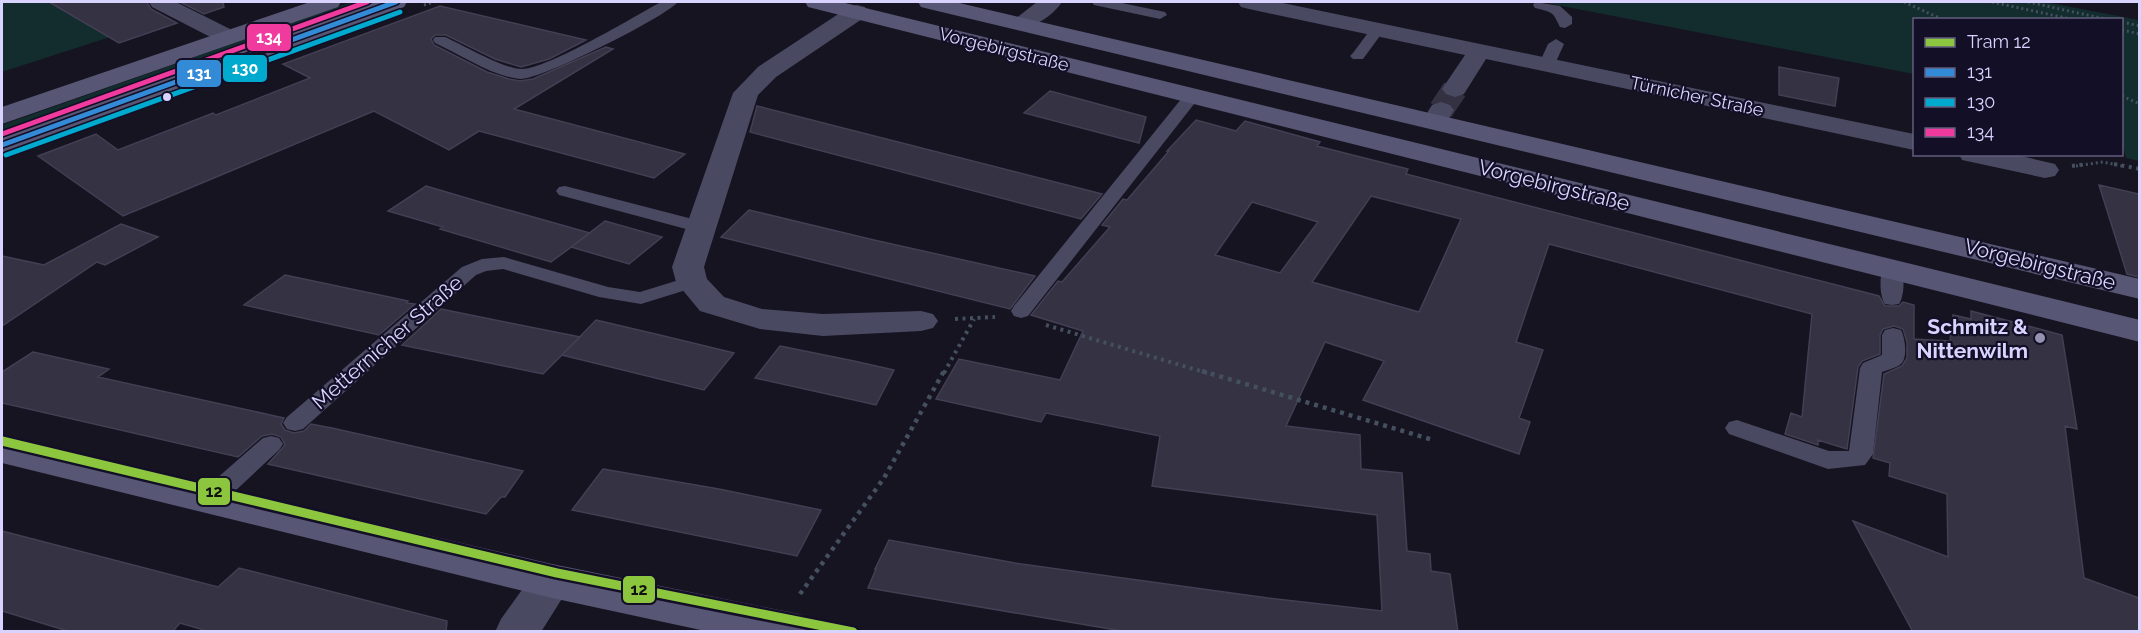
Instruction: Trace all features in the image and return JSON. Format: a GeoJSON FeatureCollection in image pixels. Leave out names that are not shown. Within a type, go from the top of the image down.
{"type":"FeatureCollection","features":[{"type":"Feature","properties":{"kind":"street"},"geometry":{"type":"LineString","coordinates":[[160,2],[228,37]]}},
{"type":"Feature","properties":{"kind":"street"},"geometry":{"type":"LineString","coordinates":[[2,116],[330,2]]}},
{"type":"Feature","properties":{"kind":"street"},"geometry":{"type":"LineString","coordinates":[[2,145],[396,2]]}},
{"type":"Feature","properties":{"kind":"street","name":"Vorgebirgstraße"},"geometry":{"type":"LineString","coordinates":[[816,2],[2139,332]]}},
{"type":"Feature","properties":{"kind":"street","name":"Vorgebirgstraße"},"geometry":{"type":"LineString","coordinates":[[929,2],[1213,69],[1438,116],[2139,289]]}},
{"type":"Feature","properties":{"kind":"street"},"geometry":{"type":"LineString","coordinates":[[1021,23],[1051,2]]}},
{"type":"Feature","properties":{"kind":"street","name":"Türnicher Straße"},"geometry":{"type":"LineString","coordinates":[[1249,2],[1480,50],[1551,54],[1913,142]]}},
{"type":"Feature","properties":{"kind":"street"},"geometry":{"type":"LineString","coordinates":[[857,12],[767,72],[746,93],[688,267],[692,282],[712,304],[760,319],[823,325],[921,321]]}},
{"type":"Feature","properties":{"kind":"street"},"geometry":{"type":"LineString","coordinates":[[1455,89],[1480,50]]}},
{"type":"Feature","properties":{"kind":"street"},"geometry":{"type":"LineString","coordinates":[[1192,96],[1213,69]]}},
{"type":"Feature","properties":{"kind":"street"},"geometry":{"type":"LineString","coordinates":[[1981,156],[2044,170]]}},
{"type":"Feature","properties":{"kind":"street","name":"Vorgebirgstraße"},"geometry":{"type":"LineString","coordinates":[[1904,272],[1945,274],[1953,263],[1935,245],[1906,232]]}},
{"type":"Feature","properties":{"kind":"street"},"geometry":{"type":"LineString","coordinates":[[2,450],[552,581],[788,629]]}},
{"type":"Feature","properties":{"kind":"street"},"geometry":{"type":"LineString","coordinates":[[517,632],[552,581]]}},
{"type":"Feature","properties":{"kind":"lane"},"geometry":{"type":"LineString","coordinates":[[440,40],[516,72],[530,73],[596,42],[670,2]]}},
{"type":"Feature","properties":{"kind":"lane"},"geometry":{"type":"LineString","coordinates":[[1099,2],[1160,15]]}},
{"type":"Feature","properties":{"kind":"lane"},"geometry":{"type":"LineString","coordinates":[[1540,5],[1565,17],[1565,24]]}},
{"type":"Feature","properties":{"kind":"lane"},"geometry":{"type":"LineString","coordinates":[[1358,56],[1378,29]]}},
{"type":"Feature","properties":{"kind":"lane"},"geometry":{"type":"LineString","coordinates":[[1019,314],[1192,96]]}},
{"type":"Feature","properties":{"kind":"lane"},"geometry":{"type":"LineString","coordinates":[[566,191],[701,226]]}},
{"type":"Feature","properties":{"kind":"lane","name":"Metternicher Straße"},"geometry":{"type":"LineString","coordinates":[[295,423],[469,271],[482,265],[504,263],[606,293],[641,298],[692,282]]}},
{"type":"Feature","properties":{"kind":"lane"},"geometry":{"type":"LineString","coordinates":[[1892,299],[1904,272]]}},
{"type":"Feature","properties":{"kind":"lane"},"geometry":{"type":"LineString","coordinates":[[1737,428],[1828,460],[1856,459],[1861,454],[1871,368],[1893,359],[1893,335]]}},
{"type":"Feature","properties":{"kind":"lane"},"geometry":{"type":"LineString","coordinates":[[209,500],[271,444]]}},
{"type":"Feature","properties":{"kind":"path"},"geometry":{"type":"LineString","coordinates":[[1904,2],[1940,18]]}},
{"type":"Feature","properties":{"kind":"path"},"geometry":{"type":"LineString","coordinates":[[1992,2],[2066,18]]}},
{"type":"Feature","properties":{"kind":"path"},"geometry":{"type":"LineString","coordinates":[[2028,2],[2101,18]]}},
{"type":"Feature","properties":{"kind":"path"},"geometry":{"type":"LineString","coordinates":[[2123,22],[2139,26]]}},
{"type":"Feature","properties":{"kind":"path"},"geometry":{"type":"LineString","coordinates":[[2123,30],[2139,34]]}},
{"type":"Feature","properties":{"kind":"path"},"geometry":{"type":"LineString","coordinates":[[2123,97],[2139,104]]}},
{"type":"Feature","properties":{"kind":"path"},"geometry":{"type":"LineString","coordinates":[[2044,170],[2103,162],[2139,169]]}},
{"type":"Feature","properties":{"kind":"path"},"geometry":{"type":"LineString","coordinates":[[921,321],[1019,314],[1433,440]]}},
{"type":"Feature","properties":{"kind":"path"},"geometry":{"type":"LineString","coordinates":[[788,629],[884,478],[974,319]]}},
{"type":"Feature","properties":{"kind":"green space"},"geometry":{"type":"Polygon","coordinates":[[[2,2],[49,2],[110,37],[2,72],[2,2]]]}},
{"type":"Feature","properties":{"kind":"green space"},"geometry":{"type":"Polygon","coordinates":[[[351,2],[368,2],[2,133],[2,125],[351,2]]]}},
{"type":"Feature","properties":{"kind":"green space"},"geometry":{"type":"Polygon","coordinates":[[[1541,2],[2045,2],[2139,20],[2139,161],[2126,158],[2123,147],[2123,18],[1913,18],[1913,74],[1541,2]]]}},
{"type":"Feature","properties":{"kind":"building"},"geometry":{"type":"Polygon","coordinates":[[[49,2],[147,2],[151,9],[177,23],[119,43],[49,2]]]}},
{"type":"Feature","properties":{"kind":"building"},"geometry":{"type":"Polygon","coordinates":[[[180,2],[223,2],[224,7],[204,14],[180,2]]]}},
{"type":"Feature","properties":{"kind":"building"},"geometry":{"type":"Polygon","coordinates":[[[440,6],[586,40],[549,59],[521,67],[495,59],[446,35],[435,35],[431,39],[434,45],[487,72],[509,79],[520,81],[533,79],[606,47],[613,49],[514,109],[685,154],[654,178],[479,131],[449,150],[374,111],[123,216],[38,156],[96,134],[118,150],[213,113],[216,115],[310,78],[283,64],[440,6]]]}},
{"type":"Feature","properties":{"kind":"building"},"geometry":{"type":"Polygon","coordinates":[[[1779,67],[1839,78],[1835,106],[1779,95],[1779,67]]]}},
{"type":"Feature","properties":{"kind":"building"},"geometry":{"type":"Polygon","coordinates":[[[1050,91],[1146,117],[1139,143],[1024,113],[1050,91]]]}},
{"type":"Feature","properties":{"kind":"building"},"geometry":{"type":"Polygon","coordinates":[[[757,106],[1102,194],[1081,219],[750,132],[757,106]]]}},
{"type":"Feature","properties":{"kind":"building"},"geometry":{"type":"Polygon","coordinates":[[[1196,120],[1236,131],[1245,121],[1320,142],[1317,146],[1408,169],[1406,174],[1879,296],[1885,306],[1899,306],[1903,302],[1914,305],[1914,339],[1950,341],[1953,315],[1971,319],[1971,311],[2062,335],[2077,429],[2065,426],[2084,578],[2139,598],[2139,632],[1913,632],[1853,521],[1948,557],[1947,494],[1889,476],[1890,463],[1873,458],[1884,374],[1902,366],[1907,358],[1907,342],[1903,329],[1894,326],[1883,329],[1880,335],[1880,354],[1862,361],[1858,367],[1847,449],[1818,440],[1818,445],[1785,434],[1791,413],[1802,417],[1812,314],[1549,244],[1516,342],[1543,350],[1519,418],[1530,422],[1519,454],[1363,400],[1384,361],[1325,342],[1286,426],[1360,435],[1361,469],[1402,473],[1407,551],[1430,554],[1431,571],[1450,574],[1458,632],[1128,632],[868,588],[889,540],[1015,563],[1268,598],[1382,611],[1377,515],[1152,486],[1160,436],[1046,413],[1041,422],[936,399],[959,359],[1060,380],[1083,331],[1031,315],[1058,281],[1062,282],[1110,227],[1102,225],[1123,199],[1127,200],[1169,151],[1167,151],[1196,120]],[[1371,196],[1312,282],[1419,312],[1461,219],[1371,196]],[[1252,202],[1215,255],[1280,273],[1318,222],[1252,202]]]}},
{"type":"Feature","properties":{"kind":"building"},"geometry":{"type":"Polygon","coordinates":[[[2099,185],[2139,194],[2139,277],[2127,274],[2099,185]]]}},
{"type":"Feature","properties":{"kind":"building"},"geometry":{"type":"Polygon","coordinates":[[[426,186],[590,233],[551,262],[388,211],[426,186]]]}},
{"type":"Feature","properties":{"kind":"building"},"geometry":{"type":"Polygon","coordinates":[[[749,210],[1035,276],[1010,309],[721,237],[749,210]]]}},
{"type":"Feature","properties":{"kind":"building"},"geometry":{"type":"Polygon","coordinates":[[[605,221],[662,237],[629,264],[571,247],[605,221]]]}},
{"type":"Feature","properties":{"kind":"building"},"geometry":{"type":"Polygon","coordinates":[[[121,224],[158,237],[105,265],[97,262],[2,326],[2,256],[44,265],[121,224]]]}},
{"type":"Feature","properties":{"kind":"building"},"geometry":{"type":"Polygon","coordinates":[[[285,275],[415,304],[379,335],[244,305],[285,275]]]}},
{"type":"Feature","properties":{"kind":"building"},"geometry":{"type":"Polygon","coordinates":[[[441,309],[580,337],[543,374],[402,345],[441,309]]]}},
{"type":"Feature","properties":{"kind":"building"},"geometry":{"type":"Polygon","coordinates":[[[596,320],[734,353],[704,390],[562,355],[596,320]]]}},
{"type":"Feature","properties":{"kind":"building"},"geometry":{"type":"Polygon","coordinates":[[[780,346],[894,370],[876,405],[755,378],[780,346]]]}},
{"type":"Feature","properties":{"kind":"building"},"geometry":{"type":"Polygon","coordinates":[[[33,352],[109,369],[98,377],[284,418],[281,424],[285,430],[294,433],[304,431],[311,424],[523,471],[505,497],[501,497],[486,514],[268,464],[285,445],[281,437],[272,434],[262,436],[238,457],[2,403],[2,372],[33,352]]]}},
{"type":"Feature","properties":{"kind":"building"},"geometry":{"type":"Polygon","coordinates":[[[603,469],[821,510],[797,556],[572,510],[603,469]]]}},
{"type":"Feature","properties":{"kind":"building"},"geometry":{"type":"Polygon","coordinates":[[[2,531],[218,587],[239,568],[447,621],[446,632],[211,632],[180,623],[172,632],[71,632],[2,611],[2,531]]]}},
{"type":"Feature","properties":{"kind":"tunnel"},"geometry":{"type":"LineString","coordinates":[[1441,110],[1455,89]]}},
{"type":"Feature","properties":{"kind":"tram line","name":"12"},"geometry":{"type":"LineString","coordinates":[[2,441],[557,573],[853,632]]}},
{"type":"Feature","properties":{"kind":"transit line","name":"134"},"geometry":{"type":"LineString","coordinates":[[2,134],[367,2]]}},
{"type":"Feature","properties":{"kind":"transit line","name":"131"},"geometry":{"type":"LineString","coordinates":[[2,145],[396,2]]}},
{"type":"Feature","properties":{"kind":"transit line","name":"130"},"geometry":{"type":"LineString","coordinates":[[6,155],[400,12]]}},
{"type":"Feature","properties":{"kind":"place","name":"Schmitz & Nittenwilm"},"geometry":{"type":"Point","coordinates":[2040,338]}}]}
